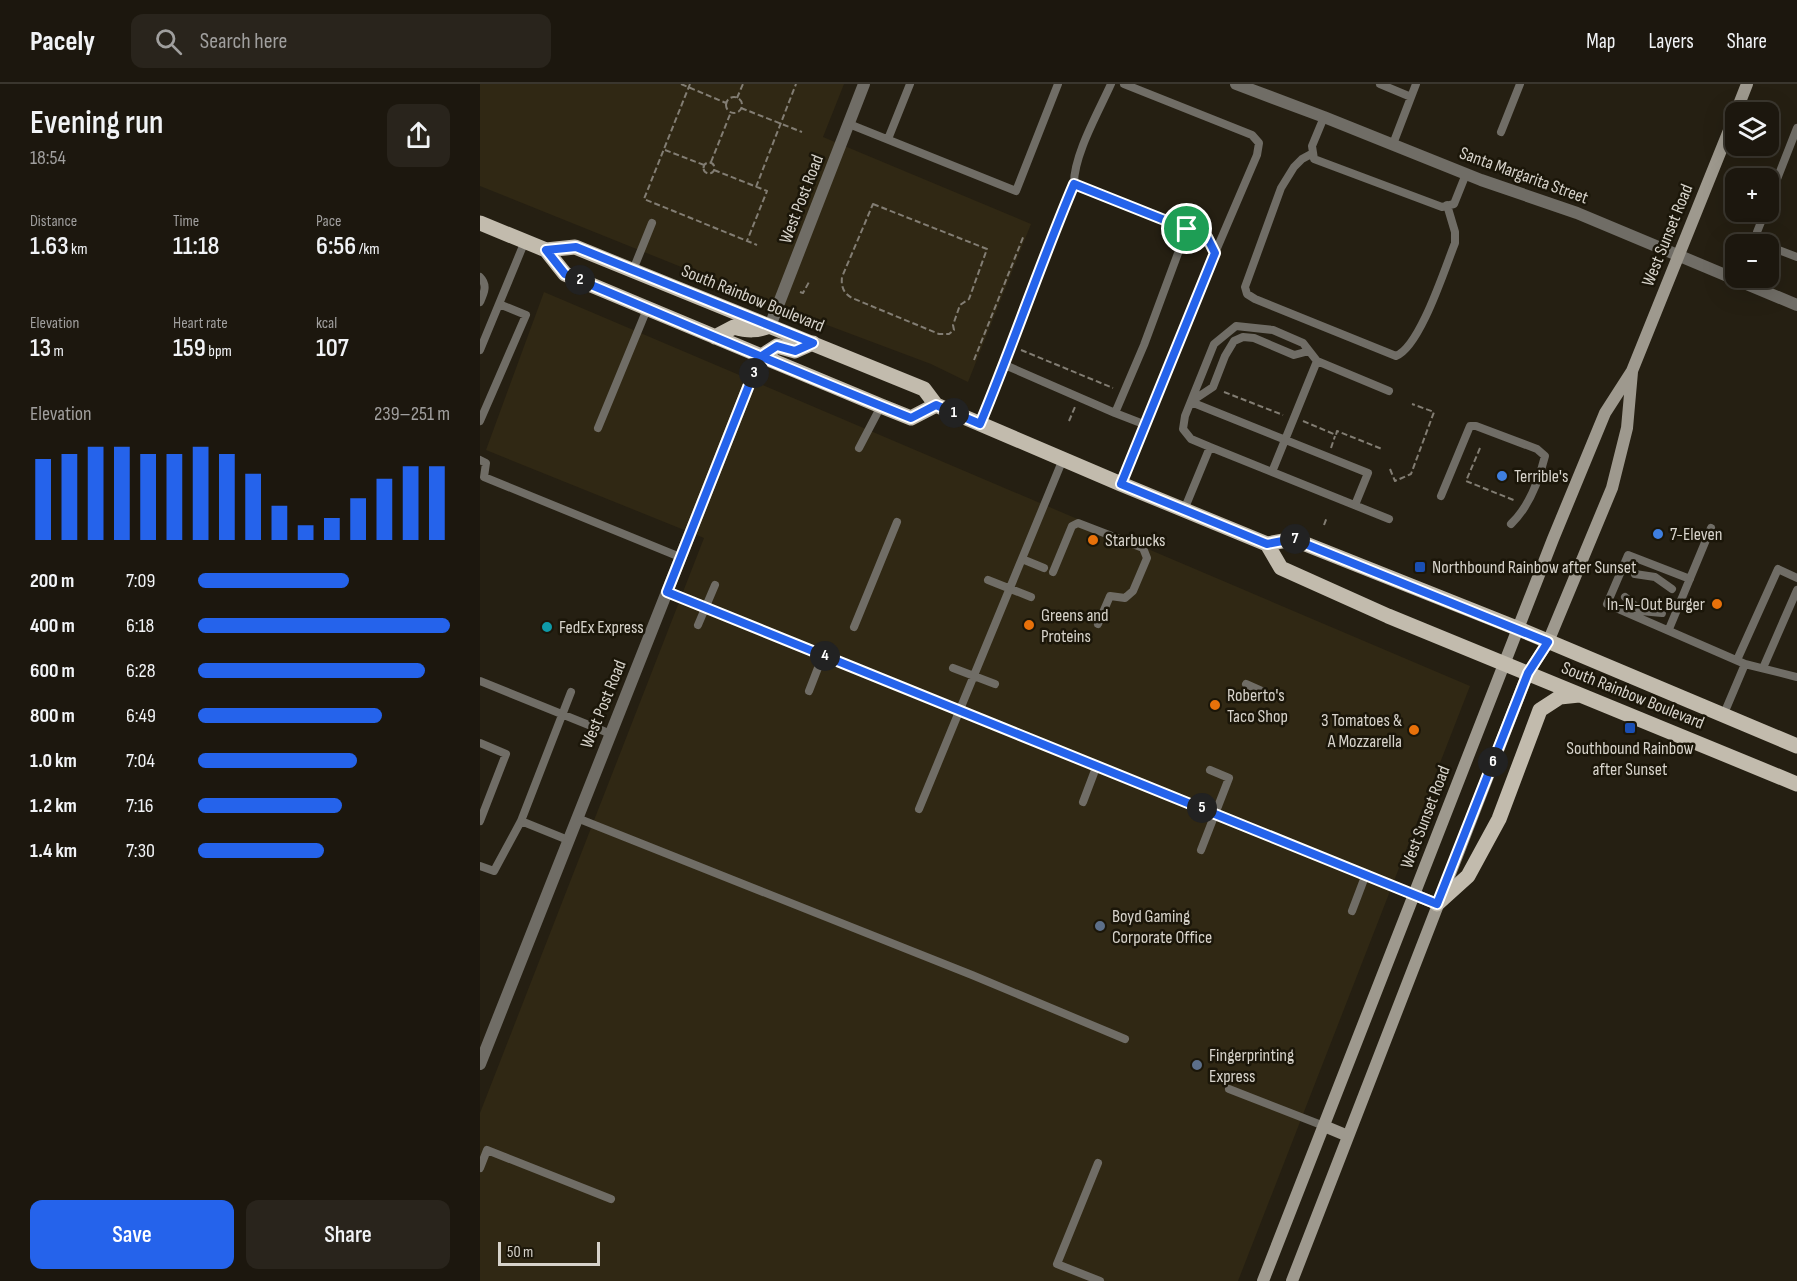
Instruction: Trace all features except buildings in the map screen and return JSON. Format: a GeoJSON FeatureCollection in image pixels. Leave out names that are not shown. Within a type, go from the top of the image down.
{"type":"FeatureCollection","features":[{"type":"Feature","properties":{"kind":"main road","name":"West Sunset Road"},"geometry":{"type":"LineString","coordinates":[[1740,102],[1747,84]]}},
{"type":"Feature","properties":{"kind":"main road","name":"West Sunset Road"},"geometry":{"type":"LineString","coordinates":[[1263,1281],[1504,663],[1605,413],[1632,371],[1725,140]]}},
{"type":"Feature","properties":{"kind":"main road","name":"South Rainbow Boulevard"},"geometry":{"type":"LineString","coordinates":[[480,223],[546,250],[565,274],[880,406],[911,418],[936,405]]}},
{"type":"Feature","properties":{"kind":"main road","name":"South Rainbow Boulevard"},"geometry":{"type":"LineString","coordinates":[[546,250],[576,247],[924,389],[936,405],[1267,544],[1293,539],[1519,629],[1797,746]]}},
{"type":"Feature","properties":{"kind":"main road"},"geometry":{"type":"LineString","coordinates":[[716,337],[734,327],[758,331],[770,326]]}},
{"type":"Feature","properties":{"kind":"main road"},"geometry":{"type":"LineString","coordinates":[[760,357],[777,346],[795,351],[813,343]]}},
{"type":"Feature","properties":{"kind":"main road","name":"West Sunset Road"},"geometry":{"type":"LineString","coordinates":[[1292,1281],[1528,673],[1548,642],[1612,488],[1628,428],[1632,371]]}},
{"type":"Feature","properties":{"kind":"main road","name":"South Rainbow Boulevard"},"geometry":{"type":"LineString","coordinates":[[1267,544],[1281,568],[1388,616],[1797,784]]}},
{"type":"Feature","properties":{"kind":"main road"},"geometry":{"type":"LineString","coordinates":[[1414,895],[1437,904],[1468,876],[1499,819],[1540,710],[1560,697],[1584,695]]}},
{"type":"Feature","properties":{"kind":"main road"},"geometry":{"type":"LineString","coordinates":[[1324,1126],[1348,1136]]}},
{"type":"Feature","properties":{"kind":"street","name":"West Post Road"},"geometry":{"type":"LineString","coordinates":[[770,326],[864,84]]}},
{"type":"Feature","properties":{"kind":"street","name":"Santa Margarita Street"},"geometry":{"type":"LineString","coordinates":[[1236,84],[1466,174],[1577,213],[1797,305]]}},
{"type":"Feature","properties":{"kind":"street","name":"West Post Road"},"geometry":{"type":"LineString","coordinates":[[480,1064],[760,357]]}},
{"type":"Feature","properties":{"kind":"lane"},"geometry":{"type":"LineString","coordinates":[[888,139],[910,84]]}},
{"type":"Feature","properties":{"kind":"lane"},"geometry":{"type":"LineString","coordinates":[[849,124],[1016,191],[1058,84]]}},
{"type":"Feature","properties":{"kind":"lane"},"geometry":{"type":"LineString","coordinates":[[980,424],[1005,366],[1014,334],[1074,184],[1074,174],[1083,147],[1111,84]]}},
{"type":"Feature","properties":{"kind":"lane"},"geometry":{"type":"LineString","coordinates":[[1121,484],[1257,154],[1259,143],[1252,135],[1124,84]]}},
{"type":"Feature","properties":{"kind":"lane"},"geometry":{"type":"LineString","coordinates":[[1380,84],[1411,96]]}},
{"type":"Feature","properties":{"kind":"lane"},"geometry":{"type":"LineString","coordinates":[[1393,144],[1416,84]]}},
{"type":"Feature","properties":{"kind":"lane"},"geometry":{"type":"LineString","coordinates":[[1501,132],[1520,84]]}},
{"type":"Feature","properties":{"kind":"lane"},"geometry":{"type":"LineString","coordinates":[[1324,117],[1312,146],[1314,159],[1442,207],[1454,204],[1466,174]]}},
{"type":"Feature","properties":{"kind":"lane"},"geometry":{"type":"LineString","coordinates":[[1779,174],[1797,128]]}},
{"type":"Feature","properties":{"kind":"lane"},"geometry":{"type":"LineString","coordinates":[[1313,153],[1293,167],[1281,188],[1245,288],[1247,294],[1396,356],[1409,346],[1418,332],[1455,243],[1455,232],[1448,206]]}},
{"type":"Feature","properties":{"kind":"lane"},"geometry":{"type":"LineString","coordinates":[[1074,184],[1207,237],[1215,253]]}},
{"type":"Feature","properties":{"kind":"lane"},"geometry":{"type":"LineString","coordinates":[[633,270],[652,223]]}},
{"type":"Feature","properties":{"kind":"lane"},"geometry":{"type":"LineString","coordinates":[[1115,412],[1144,345],[1187,229]]}},
{"type":"Feature","properties":{"kind":"lane"},"geometry":{"type":"LineString","coordinates":[[480,350],[525,241]]}},
{"type":"Feature","properties":{"kind":"lane"},"geometry":{"type":"LineString","coordinates":[[1779,250],[1797,257]]}},
{"type":"Feature","properties":{"kind":"lane"},"geometry":{"type":"LineString","coordinates":[[480,277],[484,281],[485,290],[480,302]]}},
{"type":"Feature","properties":{"kind":"lane"},"geometry":{"type":"LineString","coordinates":[[480,420],[526,315],[499,304]]}},
{"type":"Feature","properties":{"kind":"lane"},"geometry":{"type":"LineString","coordinates":[[598,428],[648,309]]}},
{"type":"Feature","properties":{"kind":"lane"},"geometry":{"type":"LineString","coordinates":[[1389,392],[1317,361],[1303,343],[1273,330],[1236,326],[1214,344],[1183,429],[1191,440],[1389,519]]}},
{"type":"Feature","properties":{"kind":"lane"},"geometry":{"type":"LineString","coordinates":[[1191,402],[1213,387],[1228,348],[1234,341],[1243,337],[1294,355],[1309,351]]}},
{"type":"Feature","properties":{"kind":"lane"},"geometry":{"type":"LineString","coordinates":[[1272,472],[1317,361]]}},
{"type":"Feature","properties":{"kind":"lane"},"geometry":{"type":"LineString","coordinates":[[1005,366],[1146,425]]}},
{"type":"Feature","properties":{"kind":"lane"},"geometry":{"type":"LineString","coordinates":[[1191,402],[1368,473],[1355,505]]}},
{"type":"Feature","properties":{"kind":"lane"},"geometry":{"type":"LineString","coordinates":[[859,448],[880,406]]}},
{"type":"Feature","properties":{"kind":"lane"},"geometry":{"type":"LineString","coordinates":[[1441,496],[1470,426],[1476,426],[1537,449],[1545,456],[1542,468],[1522,508],[1511,524]]}},
{"type":"Feature","properties":{"kind":"lane"},"geometry":{"type":"LineString","coordinates":[[1184,510],[1210,447]]}},
{"type":"Feature","properties":{"kind":"lane"},"geometry":{"type":"LineString","coordinates":[[919,809],[1063,459]]}},
{"type":"Feature","properties":{"kind":"lane"},"geometry":{"type":"LineString","coordinates":[[480,460],[486,463],[482,477],[680,557]]}},
{"type":"Feature","properties":{"kind":"lane"},"geometry":{"type":"LineString","coordinates":[[854,627],[897,522]]}},
{"type":"Feature","properties":{"kind":"lane"},"geometry":{"type":"LineString","coordinates":[[1022,559],[1049,570],[1072,526],[1078,523],[1143,548],[1147,558],[1133,591],[1125,598],[1110,596],[1098,624]]}},
{"type":"Feature","properties":{"kind":"lane"},"geometry":{"type":"LineString","coordinates":[[1669,629],[1711,528]]}},
{"type":"Feature","properties":{"kind":"lane"},"geometry":{"type":"LineString","coordinates":[[1662,613],[1607,604],[1628,555],[1690,579]]}},
{"type":"Feature","properties":{"kind":"lane"},"geometry":{"type":"LineString","coordinates":[[1654,580],[1659,567]]}},
{"type":"Feature","properties":{"kind":"lane"},"geometry":{"type":"LineString","coordinates":[[1723,716],[1741,662],[1778,569],[1797,578]]}},
{"type":"Feature","properties":{"kind":"lane"},"geometry":{"type":"LineString","coordinates":[[1635,574],[1672,589]]}},
{"type":"Feature","properties":{"kind":"lane"},"geometry":{"type":"LineString","coordinates":[[988,580],[1030,597]]}},
{"type":"Feature","properties":{"kind":"lane"},"geometry":{"type":"LineString","coordinates":[[698,625],[715,585]]}},
{"type":"Feature","properties":{"kind":"lane"},"geometry":{"type":"LineString","coordinates":[[1763,668],[1797,590]]}},
{"type":"Feature","properties":{"kind":"lane"},"geometry":{"type":"LineString","coordinates":[[667,592],[1414,895]]}},
{"type":"Feature","properties":{"kind":"lane"},"geometry":{"type":"LineString","coordinates":[[1625,597],[1641,611],[1669,629],[1741,662],[1797,677]]}},
{"type":"Feature","properties":{"kind":"lane"},"geometry":{"type":"LineString","coordinates":[[808,691],[823,655]]}},
{"type":"Feature","properties":{"kind":"lane"},"geometry":{"type":"LineString","coordinates":[[953,668],[995,684]]}},
{"type":"Feature","properties":{"kind":"lane"},"geometry":{"type":"LineString","coordinates":[[480,681],[610,734]]}},
{"type":"Feature","properties":{"kind":"lane"},"geometry":{"type":"LineString","coordinates":[[1246,684],[1264,692]]}},
{"type":"Feature","properties":{"kind":"lane"},"geometry":{"type":"LineString","coordinates":[[480,866],[494,871],[521,821],[571,692]]}},
{"type":"Feature","properties":{"kind":"lane"},"geometry":{"type":"LineString","coordinates":[[480,743],[506,754],[480,821]]}},
{"type":"Feature","properties":{"kind":"lane"},"geometry":{"type":"LineString","coordinates":[[1083,802],[1096,765]]}},
{"type":"Feature","properties":{"kind":"lane"},"geometry":{"type":"LineString","coordinates":[[1202,850],[1229,778],[1210,770]]}},
{"type":"Feature","properties":{"kind":"lane"},"geometry":{"type":"LineString","coordinates":[[577,818],[972,975],[1125,1039]]}},
{"type":"Feature","properties":{"kind":"lane"},"geometry":{"type":"LineString","coordinates":[[521,821],[568,840]]}},
{"type":"Feature","properties":{"kind":"lane"},"geometry":{"type":"LineString","coordinates":[[1352,911],[1366,874]]}},
{"type":"Feature","properties":{"kind":"lane"},"geometry":{"type":"LineString","coordinates":[[1229,1089],[1324,1126]]}},
{"type":"Feature","properties":{"kind":"lane"},"geometry":{"type":"LineString","coordinates":[[480,1168],[484,1149],[611,1199]]}},
{"type":"Feature","properties":{"kind":"lane"},"geometry":{"type":"LineString","coordinates":[[1098,1163],[1058,1264],[1100,1281]]}},
{"type":"Feature","properties":{"kind":"path"},"geometry":{"type":"LineString","coordinates":[[681,84],[689,85],[726,103],[731,112]]}},
{"type":"Feature","properties":{"kind":"path"},"geometry":{"type":"LineString","coordinates":[[738,98],[743,84]]}},
{"type":"Feature","properties":{"kind":"path"},"geometry":{"type":"LineString","coordinates":[[756,187],[796,84]]}},
{"type":"Feature","properties":{"kind":"path"},"geometry":{"type":"LineString","coordinates":[[689,85],[644,199],[757,245]]}},
{"type":"Feature","properties":{"kind":"path"},"geometry":{"type":"LineString","coordinates":[[726,103],[733,97],[738,98]]}},
{"type":"Feature","properties":{"kind":"path"},"geometry":{"type":"LineString","coordinates":[[731,112],[738,112],[741,108],[741,100],[738,98]]}},
{"type":"Feature","properties":{"kind":"path"},"geometry":{"type":"LineString","coordinates":[[741,108],[802,132]]}},
{"type":"Feature","properties":{"kind":"path"},"geometry":{"type":"LineString","coordinates":[[711,162],[731,112]]}},
{"type":"Feature","properties":{"kind":"path"},"geometry":{"type":"LineString","coordinates":[[664,150],[704,165],[711,162]]}},
{"type":"Feature","properties":{"kind":"path"},"geometry":{"type":"LineString","coordinates":[[711,162],[715,167],[714,170]]}},
{"type":"Feature","properties":{"kind":"path"},"geometry":{"type":"LineString","coordinates":[[704,165],[703,168],[707,173],[714,170]]}},
{"type":"Feature","properties":{"kind":"path"},"geometry":{"type":"LineString","coordinates":[[714,170],[767,192],[747,241]]}},
{"type":"Feature","properties":{"kind":"path"},"geometry":{"type":"LineString","coordinates":[[873,204],[987,249],[969,299],[960,305],[952,325],[954,330],[949,334],[939,334],[852,298],[842,287],[842,277],[873,204]]}},
{"type":"Feature","properties":{"kind":"path"},"geometry":{"type":"LineString","coordinates":[[974,360],[1024,235]]}},
{"type":"Feature","properties":{"kind":"path"},"geometry":{"type":"LineString","coordinates":[[800,292],[803,293],[809,282],[811,283]]}},
{"type":"Feature","properties":{"kind":"path"},"geometry":{"type":"LineString","coordinates":[[1013,350],[1020,353],[1021,350],[1124,393]]}},
{"type":"Feature","properties":{"kind":"path"},"geometry":{"type":"LineString","coordinates":[[1084,385],[1087,378]]}},
{"type":"Feature","properties":{"kind":"path"},"geometry":{"type":"LineString","coordinates":[[1213,387],[1288,417]]}},
{"type":"Feature","properties":{"kind":"path"},"geometry":{"type":"LineString","coordinates":[[1390,468],[1395,481],[1411,474],[1434,412],[1412,404]]}},
{"type":"Feature","properties":{"kind":"path"},"geometry":{"type":"LineString","coordinates":[[1069,422],[1076,406]]}},
{"type":"Feature","properties":{"kind":"path"},"geometry":{"type":"LineString","coordinates":[[1303,421],[1336,435]]}},
{"type":"Feature","properties":{"kind":"path"},"geometry":{"type":"LineString","coordinates":[[1331,448],[1337,431],[1382,449]]}},
{"type":"Feature","properties":{"kind":"path"},"geometry":{"type":"LineString","coordinates":[[1479,448],[1466,481],[1522,508]]}},
{"type":"Feature","properties":{"kind":"path"},"geometry":{"type":"LineString","coordinates":[[1324,525],[1327,517]]}},
{"type":"Feature","properties":{"kind":"shaded area"},"geometry":{"type":"Polygon","coordinates":[[[480,84],[844,84],[823,137],[1031,224],[968,382],[931,364],[803,316],[480,186],[480,84]]]}},
{"type":"Feature","properties":{"kind":"shaded area"},"geometry":{"type":"Polygon","coordinates":[[[544,292],[1470,686],[1238,1281],[480,1281],[480,1113],[704,538],[486,450],[544,292]]]}},
{"type":"Feature","properties":{"kind":"place","name":"Terrible's"},"geometry":{"type":"Point","coordinates":[1502,476]}},
{"type":"Feature","properties":{"kind":"place","name":"7-Eleven"},"geometry":{"type":"Point","coordinates":[1658,534]}},
{"type":"Feature","properties":{"kind":"place","name":"Starbucks"},"geometry":{"type":"Point","coordinates":[1093,540]}},
{"type":"Feature","properties":{"kind":"place","name":"Northbound Rainbow after Sunset"},"geometry":{"type":"Point","coordinates":[1420,567]}},
{"type":"Feature","properties":{"kind":"place","name":"In-N-Out Burger"},"geometry":{"type":"Point","coordinates":[1717,604]}},
{"type":"Feature","properties":{"kind":"place","name":"Greens and Proteins"},"geometry":{"type":"Point","coordinates":[1029,625]}},
{"type":"Feature","properties":{"kind":"place","name":"FedEx Express"},"geometry":{"type":"Point","coordinates":[547,627]}},
{"type":"Feature","properties":{"kind":"place","name":"Roberto's Taco Shop"},"geometry":{"type":"Point","coordinates":[1215,705]}},
{"type":"Feature","properties":{"kind":"place","name":"Southbound Rainbow after Sunset"},"geometry":{"type":"Point","coordinates":[1630,728]}},
{"type":"Feature","properties":{"kind":"place","name":"3 Tomatoes & A Mozzarella"},"geometry":{"type":"Point","coordinates":[1414,730]}},
{"type":"Feature","properties":{"kind":"place","name":"Boyd Gaming Corporate Office"},"geometry":{"type":"Point","coordinates":[1100,926]}},
{"type":"Feature","properties":{"kind":"place","name":"Fingerprinting Express"},"geometry":{"type":"Point","coordinates":[1197,1065]}},
{"type":"Feature","properties":{"kind":"route"},"geometry":{"type":"LineString","coordinates":[[1187,229],[1074,184],[1014,334],[1005,366],[980,424],[936,405],[911,418],[880,406],[760,357],[565,274],[546,250],[576,247],[813,343],[795,351],[777,346],[760,357],[667,592],[1437,904],[1528,673],[1548,642],[1293,539],[1267,544],[1121,484],[1215,253],[1207,237],[1187,229]]}}]}
